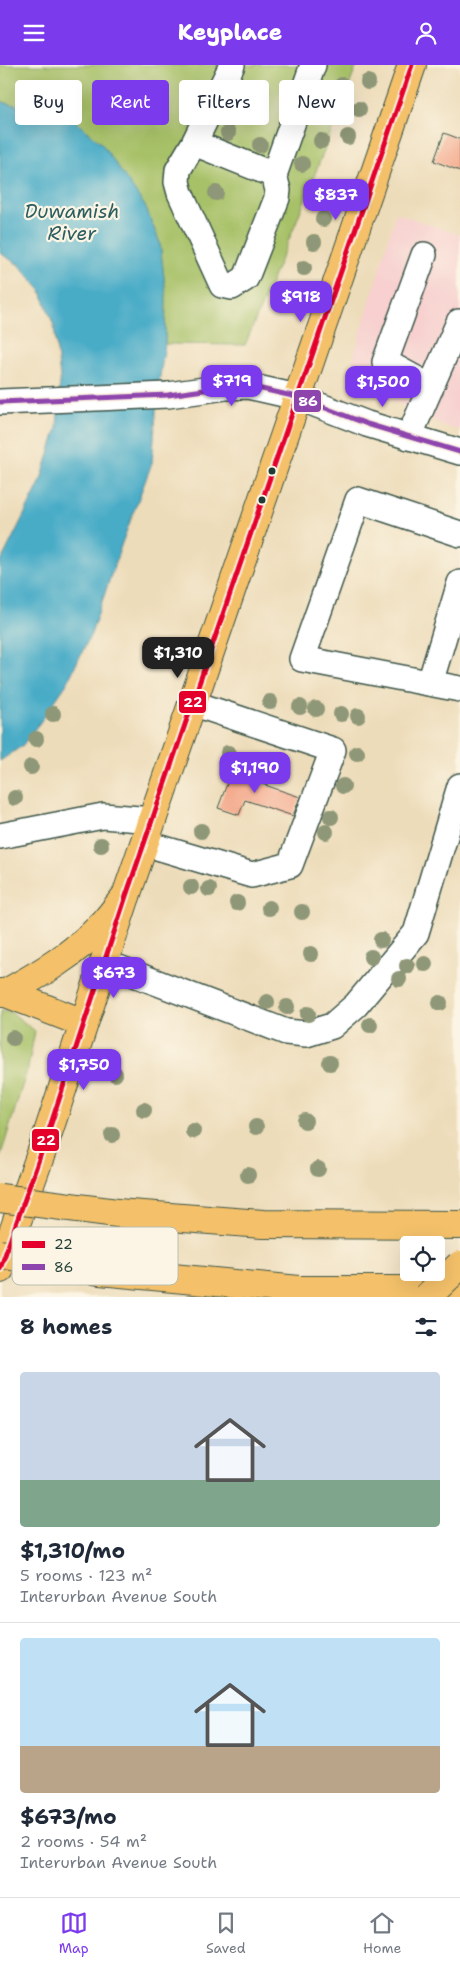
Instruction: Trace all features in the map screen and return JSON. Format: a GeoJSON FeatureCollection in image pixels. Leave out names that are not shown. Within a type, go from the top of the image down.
{"type":"FeatureCollection","features":[{"type":"Feature","properties":{"kind":"main road"},"geometry":{"type":"LineString","coordinates":[[15,1227],[44,1145],[103,962],[412,65]]}},
{"type":"Feature","properties":{"kind":"main road"},"geometry":{"type":"LineString","coordinates":[[3,993],[40,974],[72,952],[101,926],[126,896]]}},
{"type":"Feature","properties":{"kind":"main road"},"geometry":{"type":"LineString","coordinates":[[3,993],[84,1023]]}},
{"type":"Feature","properties":{"kind":"main road"},"geometry":{"type":"LineString","coordinates":[[0,1198],[117,1213],[263,1224],[460,1225]]}},
{"type":"Feature","properties":{"kind":"main road"},"geometry":{"type":"LineString","coordinates":[[0,1269],[12,1235]]}},
{"type":"Feature","properties":{"kind":"main road"},"geometry":{"type":"LineString","coordinates":[[427,1297],[460,1265]]}},
{"type":"Feature","properties":{"kind":"main road"},"geometry":{"type":"LineString","coordinates":[[178,1278],[299,1290],[460,1290]]}},
{"type":"Feature","properties":{"kind":"street"},"geometry":{"type":"LineString","coordinates":[[232,65],[194,143],[178,170],[177,181],[180,193],[222,285],[232,287],[246,278],[277,198],[278,191],[274,175],[313,65]]}},
{"type":"Feature","properties":{"kind":"street"},"geometry":{"type":"LineString","coordinates":[[194,143],[274,175]]}},
{"type":"Feature","properties":{"kind":"street"},"geometry":{"type":"LineString","coordinates":[[424,255],[385,363],[431,387]]}},
{"type":"Feature","properties":{"kind":"street"},"geometry":{"type":"LineString","coordinates":[[409,437],[459,322]]}},
{"type":"Feature","properties":{"kind":"street"},"geometry":{"type":"LineString","coordinates":[[3,402],[168,395],[248,386],[298,397],[367,424],[460,452]]}},
{"type":"Feature","properties":{"kind":"street"},"geometry":{"type":"LineString","coordinates":[[460,534],[358,500],[302,659],[460,689]]}},
{"type":"Feature","properties":{"kind":"street"},"geometry":{"type":"LineString","coordinates":[[430,683],[460,583]]}},
{"type":"Feature","properties":{"kind":"street"},"geometry":{"type":"LineString","coordinates":[[0,836],[103,816],[148,832],[252,875],[290,865],[333,750],[192,703]]}},
{"type":"Feature","properties":{"kind":"street"},"geometry":{"type":"LineString","coordinates":[[103,962],[286,1032],[306,1034],[332,1026],[356,1005],[416,933],[460,786]]}},
{"type":"Feature","properties":{"kind":"shaded area"},"geometry":{"type":"Polygon","coordinates":[[[396,213],[460,235],[460,430],[446,427],[363,386],[352,362],[396,213]]]}},
{"type":"Feature","properties":{"kind":"green space"},"geometry":{"type":"Polygon","coordinates":[[[0,65],[357,65],[351,80],[279,80],[279,125],[334,125],[245,345],[165,344],[166,295],[160,243],[145,206],[125,178],[42,125],[82,125],[82,80],[15,80],[15,108],[0,101],[0,65]]]}},
{"type":"Feature","properties":{"kind":"green space"},"geometry":{"type":"Polygon","coordinates":[[[0,1011],[11,1012],[35,1031],[28,1067],[0,1158],[0,1011]]]}},
{"type":"Feature","properties":{"kind":"water","name":"Duwamish River"},"geometry":{"type":"Polygon","coordinates":[[[0,101],[15,105],[15,125],[80,125],[102,144],[145,206],[160,243],[166,295],[165,344],[158,389],[152,463],[91,634],[66,685],[22,746],[0,761],[0,563],[40,483],[57,428],[60,378],[54,326],[40,289],[19,265],[0,253],[0,101]]]}},
{"type":"Feature","properties":{"kind":"building"},"geometry":{"type":"Polygon","coordinates":[[[444,133],[460,139],[460,171],[434,161],[444,133]]]}},
{"type":"Feature","properties":{"kind":"building"},"geometry":{"type":"Polygon","coordinates":[[[234,765],[253,772],[250,780],[300,797],[293,816],[245,800],[239,815],[218,808],[234,765]]]}},
{"type":"Feature","properties":{"kind":"transit line","name":"22"},"geometry":{"type":"LineString","coordinates":[[15,1227],[126,896],[412,65]]}},
{"type":"Feature","properties":{"kind":"transit line","name":"86"},"geometry":{"type":"LineString","coordinates":[[0,402],[168,395],[248,386],[297,397],[367,424],[460,452]]}},
{"type":"Feature","properties":{"kind":"transit line","name":"22"},"geometry":{"type":"LineString","coordinates":[[0,1269],[12,1235]]}}]}
